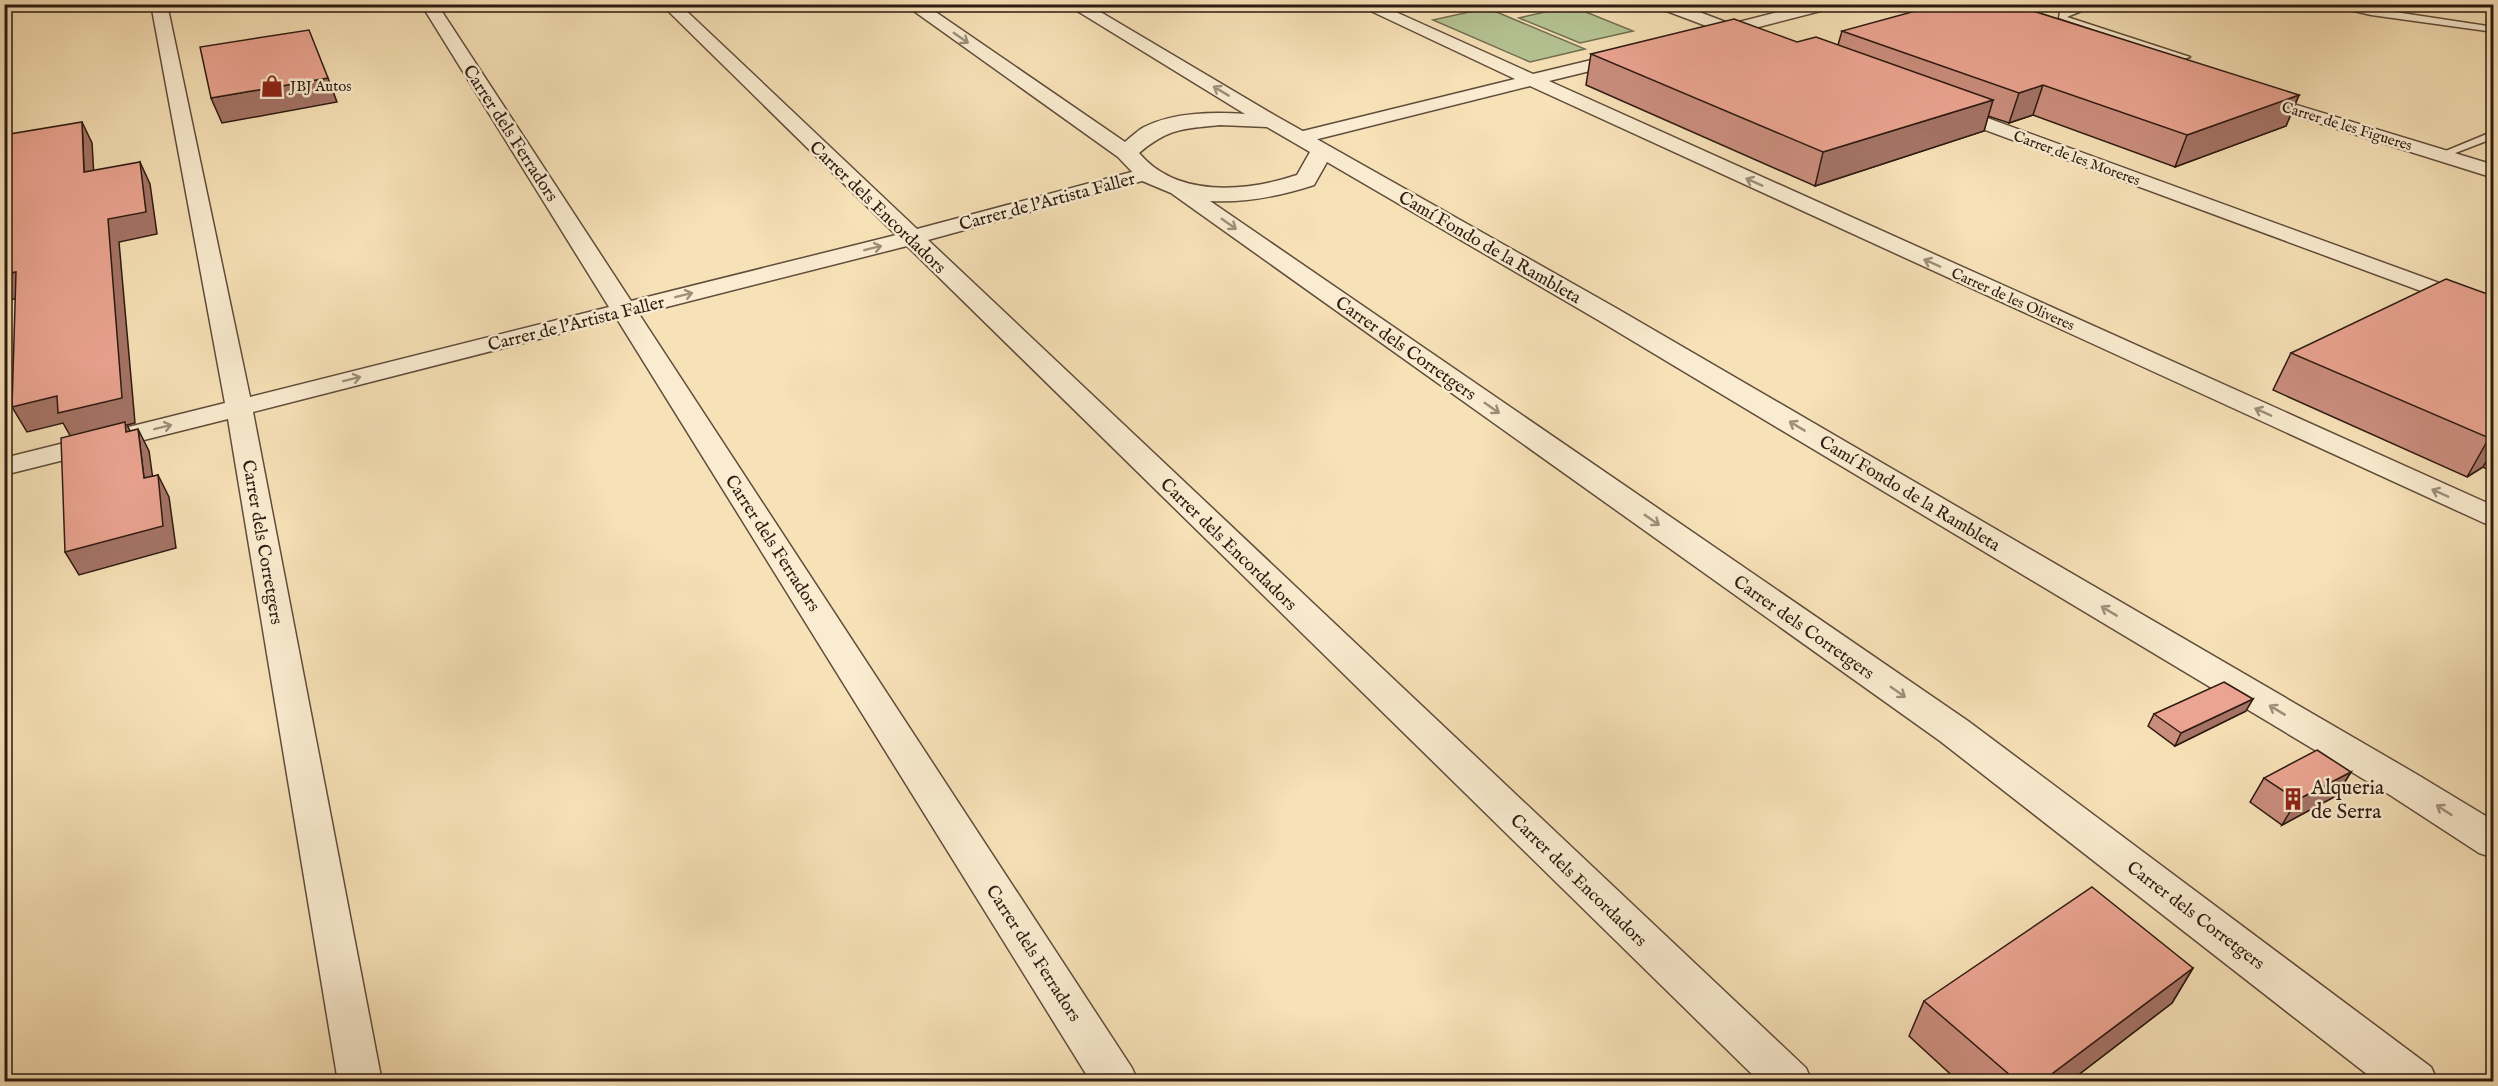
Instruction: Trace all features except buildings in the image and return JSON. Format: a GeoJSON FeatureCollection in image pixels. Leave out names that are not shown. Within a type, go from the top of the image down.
{"type":"FeatureCollection","features":[{"type":"Feature","properties":{"kind":"street","name":"Carrer dels Corretgers"},"geometry":{"type":"LineString","coordinates":[[159,4],[239,408],[360,1082]]}},
{"type":"Feature","properties":{"kind":"street","name":"Carrer dels Ferradors"},"geometry":{"type":"LineString","coordinates":[[429,4],[1116,1082]]}},
{"type":"Feature","properties":{"kind":"street","name":"Carrer dels Encordadors"},"geometry":{"type":"LineString","coordinates":[[669,4],[1790,1082]]}},
{"type":"Feature","properties":{"kind":"street"},"geometry":{"type":"LineString","coordinates":[[912,4],[1126,152],[1146,174],[1181,191],[1247,195],[1279,190],[1306,180],[1312,144],[1532,81],[1642,53]]}},
{"type":"Feature","properties":{"kind":"street"},"geometry":{"type":"LineString","coordinates":[[1074,4],[1271,121]]}},
{"type":"Feature","properties":{"kind":"street","name":"Carrer de les Oliveres"},"geometry":{"type":"LineString","coordinates":[[1364,4],[2493,517]]}},
{"type":"Feature","properties":{"kind":"street"},"geometry":{"type":"LineString","coordinates":[[1662,4],[1775,46]]}},
{"type":"Feature","properties":{"kind":"street"},"geometry":{"type":"LineString","coordinates":[[1697,39],[1830,4]]}},
{"type":"Feature","properties":{"kind":"street"},"geometry":{"type":"LineString","coordinates":[[2139,61],[2185,66]]}},
{"type":"Feature","properties":{"kind":"street","name":"Carrer de les Figueres"},"geometry":{"type":"LineString","coordinates":[[2240,92],[2493,172]]}},
{"type":"Feature","properties":{"kind":"street","name":"Carrer de les Moreres"},"geometry":{"type":"LineString","coordinates":[[1932,104],[2493,311]]}},
{"type":"Feature","properties":{"kind":"street"},"geometry":{"type":"LineString","coordinates":[[1126,152],[1151,132],[1180,123],[1220,119],[1271,121]]}},
{"type":"Feature","properties":{"kind":"street","name":"Camí Fondo de la Rambleta"},"geometry":{"type":"LineString","coordinates":[[1271,121],[1607,314],[2384,772],[2493,842]]}},
{"type":"Feature","properties":{"kind":"street","name":"Carrer de l'Artista Faller"},"geometry":{"type":"LineString","coordinates":[[4,467],[910,238],[1146,174]]}},
{"type":"Feature","properties":{"kind":"street","name":"Carrer dels Corretgers"},"geometry":{"type":"LineString","coordinates":[[1181,191],[1954,731],[2414,1082]]}},
{"type":"Feature","properties":{"kind":"lane"},"geometry":{"type":"LineString","coordinates":[[2094,4],[2063,14],[2063,18],[2185,66]]}},
{"type":"Feature","properties":{"kind":"lane"},"geometry":{"type":"LineString","coordinates":[[2328,4],[2371,13],[2493,30]]}},
{"type":"Feature","properties":{"kind":"lane"},"geometry":{"type":"LineString","coordinates":[[2441,155],[2493,134]]}},
{"type":"Feature","properties":{"kind":"green space"},"geometry":{"type":"Polygon","coordinates":[[[1571,6],[1633,31],[1580,43],[1519,18],[1571,6]]]}},
{"type":"Feature","properties":{"kind":"green space"},"geometry":{"type":"Polygon","coordinates":[[[1487,8],[1585,49],[1530,62],[1433,20],[1487,8]]]}},
{"type":"Feature","properties":{"kind":"place","name":"JBJ Autos"},"geometry":{"type":"Point","coordinates":[272,86]}},
{"type":"Feature","properties":{"kind":"place","name":"Alqueria de Serra"},"geometry":{"type":"Point","coordinates":[2293,799]}}]}
